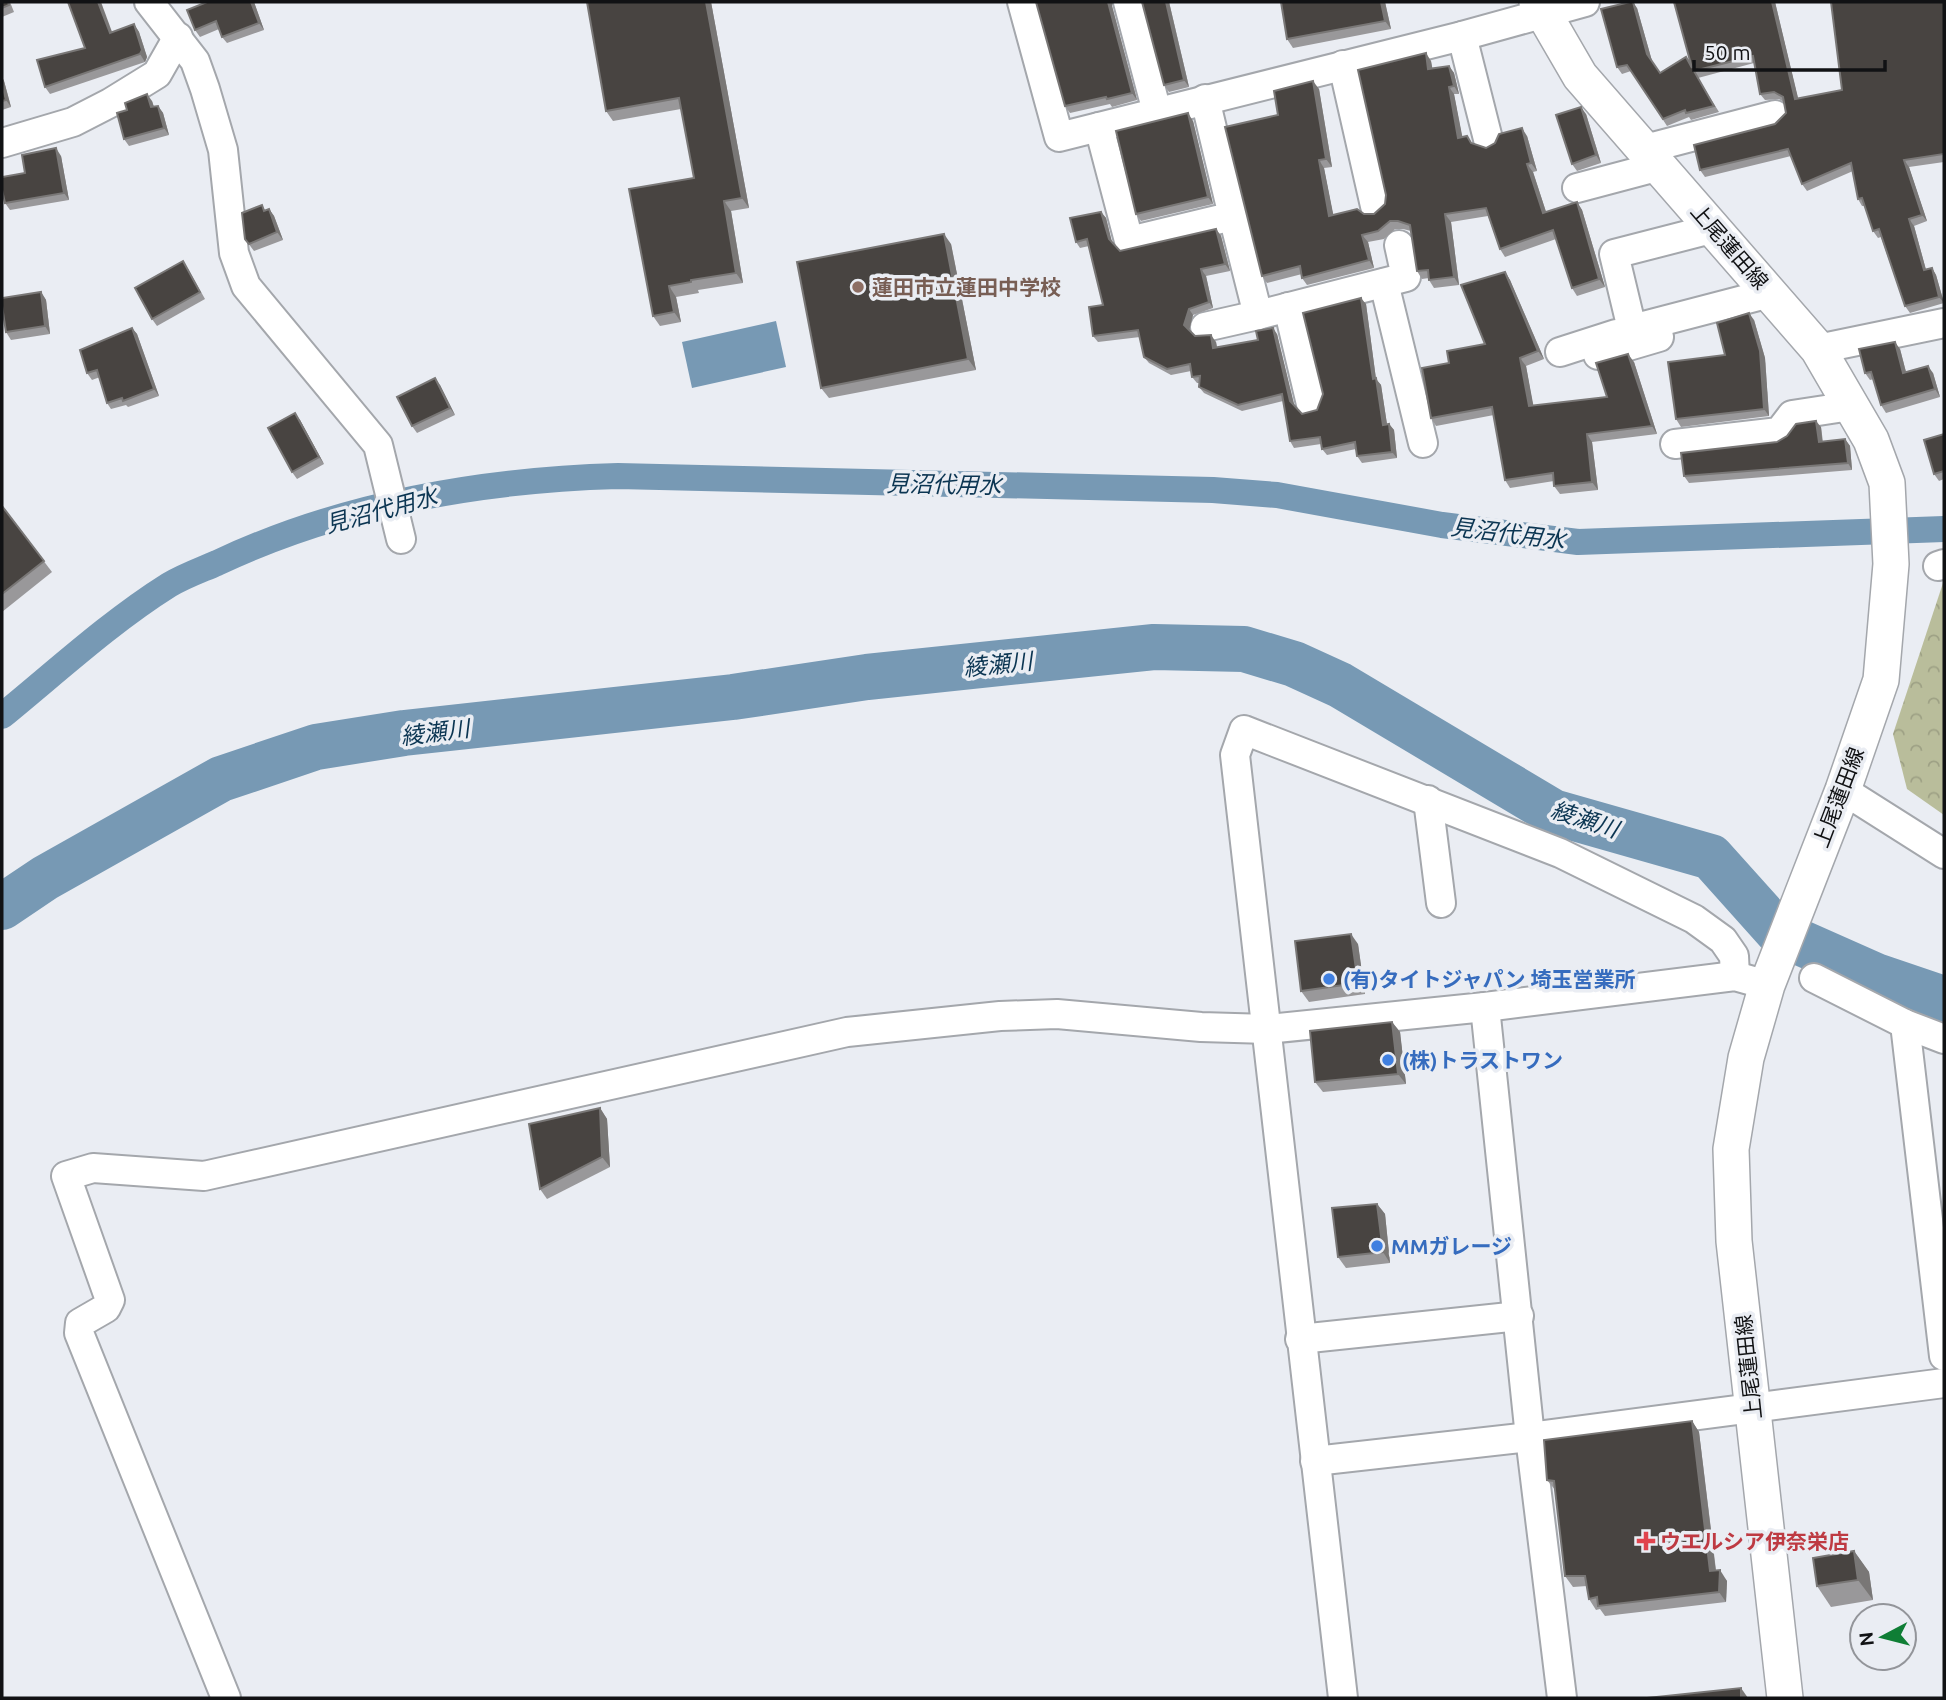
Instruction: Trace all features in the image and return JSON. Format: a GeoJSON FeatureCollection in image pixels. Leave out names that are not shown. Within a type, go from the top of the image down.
{"type":"FeatureCollection","features":[{"type":"Feature","properties":{"kind":"main road","name":"上尾蓮田線"},"geometry":{"type":"LineString","coordinates":[[1540,8],[1580,76],[1818,349],[1880,461],[1888,497],[1891,564],[1881,680],[1843,790],[1779,951],[1751,981],[1746,1058],[1731,1149],[1734,1241],[1785,1698]]}},
{"type":"Feature","properties":{"kind":"street"},"geometry":{"type":"LineString","coordinates":[[149,2],[195,61],[223,150],[230,233],[246,286],[378,445],[399,531]]}},
{"type":"Feature","properties":{"kind":"street"},"geometry":{"type":"LineString","coordinates":[[1022,2],[1059,137],[1462,36],[1540,8],[1585,2]]}},
{"type":"Feature","properties":{"kind":"street"},"geometry":{"type":"LineString","coordinates":[[1128,2],[1157,112]]}},
{"type":"Feature","properties":{"kind":"street"},"geometry":{"type":"LineString","coordinates":[[1462,36],[1488,139]]}},
{"type":"Feature","properties":{"kind":"street"},"geometry":{"type":"LineString","coordinates":[[2,143],[73,122],[110,103],[157,74],[178,37]]}},
{"type":"Feature","properties":{"kind":"street"},"geometry":{"type":"LineString","coordinates":[[1343,65],[1375,206]]}},
{"type":"Feature","properties":{"kind":"street"},"geometry":{"type":"LineString","coordinates":[[1205,99],[1258,315]]}},
{"type":"Feature","properties":{"kind":"street"},"geometry":{"type":"LineString","coordinates":[[1577,188],[1775,115]]}},
{"type":"Feature","properties":{"kind":"street"},"geometry":{"type":"LineString","coordinates":[[1099,127],[1129,241],[1233,216]]}},
{"type":"Feature","properties":{"kind":"street"},"geometry":{"type":"LineString","coordinates":[[1632,329],[1614,254],[1715,228]]}},
{"type":"Feature","properties":{"kind":"street"},"geometry":{"type":"LineString","coordinates":[[1205,327],[1406,277],[1399,244]]}},
{"type":"Feature","properties":{"kind":"street"},"geometry":{"type":"LineString","coordinates":[[1384,283],[1423,443]]}},
{"type":"Feature","properties":{"kind":"street"},"geometry":{"type":"LineString","coordinates":[[1560,352],[1632,329],[1775,299]]}},
{"type":"Feature","properties":{"kind":"street"},"geometry":{"type":"LineString","coordinates":[[1598,355],[1775,299]]}},
{"type":"Feature","properties":{"kind":"street"},"geometry":{"type":"LineString","coordinates":[[1288,307],[1311,404]]}},
{"type":"Feature","properties":{"kind":"street"},"geometry":{"type":"LineString","coordinates":[[1818,349],[1944,323]]}},
{"type":"Feature","properties":{"kind":"street"},"geometry":{"type":"LineString","coordinates":[[1675,444],[1779,432],[1792,415],[1851,406]]}},
{"type":"Feature","properties":{"kind":"street"},"geometry":{"type":"LineString","coordinates":[[226,1698],[79,1333],[80,1323],[106,1308],[110,1300],[66,1176],[93,1168],[204,1176],[847,1032],[893,1026],[1057,1014],[1268,1030],[1751,981],[1723,940],[1694,919],[1560,853],[1244,730],[1235,755],[1268,1030],[1300,1339],[1343,1698]]}},
{"type":"Feature","properties":{"kind":"street"},"geometry":{"type":"LineString","coordinates":[[1843,790],[1944,854]]}},
{"type":"Feature","properties":{"kind":"street"},"geometry":{"type":"LineString","coordinates":[[1428,800],[1441,903]]}},
{"type":"Feature","properties":{"kind":"street"},"geometry":{"type":"LineString","coordinates":[[1814,978],[1905,1024],[1944,1039]]}},
{"type":"Feature","properties":{"kind":"street"},"geometry":{"type":"LineString","coordinates":[[1485,1007],[1530,1437],[1562,1698]]}},
{"type":"Feature","properties":{"kind":"street"},"geometry":{"type":"LineString","coordinates":[[1905,1024],[1944,1356]]}},
{"type":"Feature","properties":{"kind":"street"},"geometry":{"type":"LineString","coordinates":[[1300,1339],[1519,1316]]}},
{"type":"Feature","properties":{"kind":"street"},"geometry":{"type":"LineString","coordinates":[[1315,1461],[1530,1437],[1944,1383]]}},
{"type":"Feature","properties":{"kind":"green space"},"geometry":{"type":"Polygon","coordinates":[[[1944,580],[1944,815],[1907,789],[1893,734],[1944,580]]]}},
{"type":"Feature","properties":{"kind":"water"},"geometry":{"type":"Polygon","coordinates":[[[776,321],[786,367],[692,388],[682,342],[776,321]]]}},
{"type":"Feature","properties":{"kind":"building"},"geometry":{"type":"Polygon","coordinates":[[[68,2],[98,2],[110,33],[134,24],[142,50],[140,54],[45,87],[37,60],[85,48],[68,2]]]}},
{"type":"Feature","properties":{"kind":"building"},"geometry":{"type":"Polygon","coordinates":[[[207,2],[251,2],[259,23],[222,37],[216,21],[195,30],[187,10],[207,2]]]}},
{"type":"Feature","properties":{"kind":"building"},"geometry":{"type":"Polygon","coordinates":[[[587,2],[706,2],[742,198],[724,201],[736,273],[669,286],[674,312],[653,316],[629,189],[694,178],[679,98],[606,111],[587,2]]]}},
{"type":"Feature","properties":{"kind":"building"},"geometry":{"type":"Polygon","coordinates":[[[1036,2],[1108,2],[1132,93],[1065,106],[1036,2]]]}},
{"type":"Feature","properties":{"kind":"building"},"geometry":{"type":"Polygon","coordinates":[[[1142,2],[1166,2],[1184,80],[1164,85],[1142,2]]]}},
{"type":"Feature","properties":{"kind":"building"},"geometry":{"type":"Polygon","coordinates":[[[1281,2],[1381,2],[1385,21],[1287,39],[1281,2]]]}},
{"type":"Feature","properties":{"kind":"building"},"geometry":{"type":"Polygon","coordinates":[[[1633,2],[1647,54],[1660,73],[1686,57],[1692,68],[1674,2],[1772,2],[1795,99],[1842,90],[1831,2],[1944,2],[1944,154],[1904,160],[1922,215],[1909,219],[1924,270],[1932,268],[1939,297],[1905,306],[1879,229],[1873,231],[1862,198],[1858,199],[1851,163],[1802,184],[1788,149],[1700,170],[1694,145],[1775,124],[1786,113],[1783,97],[1774,92],[1760,94],[1753,56],[1694,71],[1714,106],[1686,113],[1685,110],[1663,119],[1627,65],[1617,67],[1601,9],[1633,2]]]}},
{"type":"Feature","properties":{"kind":"building"},"geometry":{"type":"Polygon","coordinates":[[[1426,53],[1428,69],[1449,66],[1454,86],[1449,87],[1458,138],[1467,136],[1471,143],[1486,148],[1495,143],[1499,134],[1522,128],[1531,163],[1527,164],[1543,213],[1577,202],[1599,279],[1572,288],[1553,230],[1500,249],[1486,208],[1445,214],[1454,277],[1429,280],[1428,270],[1417,271],[1410,225],[1398,221],[1390,221],[1378,231],[1362,235],[1369,260],[1302,278],[1300,266],[1262,276],[1225,127],[1278,115],[1274,91],[1313,81],[1326,159],[1319,160],[1329,216],[1357,209],[1364,214],[1374,214],[1385,204],[1386,195],[1358,70],[1426,53]]]}},
{"type":"Feature","properties":{"kind":"building"},"geometry":{"type":"Polygon","coordinates":[[[2,84],[6,100],[2,101],[2,84]]]}},
{"type":"Feature","properties":{"kind":"building"},"geometry":{"type":"Polygon","coordinates":[[[147,94],[151,107],[158,106],[164,128],[124,139],[117,113],[127,110],[125,103],[147,94]]]}},
{"type":"Feature","properties":{"kind":"building"},"geometry":{"type":"Polygon","coordinates":[[[1581,107],[1596,155],[1572,164],[1556,115],[1581,107]]]}},
{"type":"Feature","properties":{"kind":"building"},"geometry":{"type":"Polygon","coordinates":[[[1188,113],[1208,197],[1136,214],[1116,131],[1188,113]]]}},
{"type":"Feature","properties":{"kind":"building"},"geometry":{"type":"Polygon","coordinates":[[[56,148],[64,193],[5,203],[2,177],[25,173],[22,155],[56,148]]]}},
{"type":"Feature","properties":{"kind":"building"},"geometry":{"type":"Polygon","coordinates":[[[262,205],[264,211],[269,209],[277,232],[249,244],[245,239],[242,213],[262,205]]]}},
{"type":"Feature","properties":{"kind":"building"},"geometry":{"type":"Polygon","coordinates":[[[1101,212],[1109,239],[1120,251],[1216,229],[1225,264],[1201,269],[1209,302],[1189,309],[1184,325],[1195,336],[1211,335],[1213,348],[1258,340],[1256,331],[1273,328],[1290,401],[1302,414],[1317,410],[1323,394],[1303,313],[1361,298],[1373,379],[1376,378],[1383,425],[1389,424],[1392,452],[1357,456],[1355,442],[1322,449],[1320,437],[1290,441],[1282,394],[1238,405],[1199,387],[1200,376],[1192,377],[1190,364],[1167,369],[1144,357],[1138,330],[1093,336],[1089,307],[1103,305],[1087,239],[1076,242],[1070,218],[1101,212]]]}},
{"type":"Feature","properties":{"kind":"building"},"geometry":{"type":"Polygon","coordinates":[[[944,234],[968,359],[821,388],[797,262],[944,234]]]}},
{"type":"Feature","properties":{"kind":"building"},"geometry":{"type":"Polygon","coordinates":[[[183,261],[200,292],[152,319],[135,288],[183,261]]]}},
{"type":"Feature","properties":{"kind":"building"},"geometry":{"type":"Polygon","coordinates":[[[1505,272],[1538,351],[1520,358],[1529,406],[1607,397],[1596,363],[1628,354],[1652,426],[1587,434],[1592,482],[1554,486],[1553,473],[1505,480],[1492,407],[1431,418],[1422,368],[1449,363],[1447,351],[1485,344],[1461,285],[1505,272]]]}},
{"type":"Feature","properties":{"kind":"building"},"geometry":{"type":"Polygon","coordinates":[[[41,292],[45,326],[6,332],[2,298],[41,292]]]}},
{"type":"Feature","properties":{"kind":"building"},"geometry":{"type":"Polygon","coordinates":[[[1749,313],[1760,351],[1764,409],[1676,419],[1668,362],[1725,355],[1717,323],[1749,313]]]}},
{"type":"Feature","properties":{"kind":"building"},"geometry":{"type":"Polygon","coordinates":[[[132,328],[154,389],[123,401],[122,398],[107,403],[97,370],[87,373],[80,350],[132,328]]]}},
{"type":"Feature","properties":{"kind":"building"},"geometry":{"type":"Polygon","coordinates":[[[1895,342],[1903,373],[1928,366],[1935,389],[1881,405],[1871,372],[1865,373],[1859,349],[1895,342]]]}},
{"type":"Feature","properties":{"kind":"building"},"geometry":{"type":"Polygon","coordinates":[[[435,378],[450,408],[412,426],[397,397],[435,378]]]}},
{"type":"Feature","properties":{"kind":"building"},"geometry":{"type":"Polygon","coordinates":[[[295,413],[319,457],[292,472],[268,428],[295,413]]]}},
{"type":"Feature","properties":{"kind":"building"},"geometry":{"type":"Polygon","coordinates":[[[1816,421],[1819,442],[1845,439],[1848,463],[1684,476],[1681,453],[1777,442],[1787,436],[1796,424],[1816,421]]]}},
{"type":"Feature","properties":{"kind":"building"},"geometry":{"type":"Polygon","coordinates":[[[1944,434],[1944,471],[1934,474],[1924,440],[1944,434]]]}},
{"type":"Feature","properties":{"kind":"building"},"geometry":{"type":"Polygon","coordinates":[[[2,506],[44,561],[2,594],[2,506]]]}},
{"type":"Feature","properties":{"kind":"building"},"geometry":{"type":"Polygon","coordinates":[[[1351,934],[1358,983],[1301,991],[1295,941],[1351,934]]]}},
{"type":"Feature","properties":{"kind":"building"},"geometry":{"type":"Polygon","coordinates":[[[1392,1022],[1398,1074],[1315,1082],[1310,1031],[1392,1022]]]}},
{"type":"Feature","properties":{"kind":"building"},"geometry":{"type":"Polygon","coordinates":[[[600,1108],[602,1157],[540,1189],[529,1124],[600,1108]]]}},
{"type":"Feature","properties":{"kind":"building"},"geometry":{"type":"Polygon","coordinates":[[[1377,1204],[1383,1252],[1338,1257],[1332,1208],[1377,1204]]]}},
{"type":"Feature","properties":{"kind":"building"},"geometry":{"type":"Polygon","coordinates":[[[1692,1421],[1710,1571],[1720,1570],[1719,1592],[1598,1606],[1597,1597],[1589,1599],[1585,1576],[1565,1576],[1554,1481],[1547,1480],[1544,1440],[1692,1421]]]}},
{"type":"Feature","properties":{"kind":"building"},"geometry":{"type":"Polygon","coordinates":[[[1854,1551],[1858,1580],[1817,1586],[1813,1558],[1854,1551]]]}},
{"type":"Feature","properties":{"kind":"building"},"geometry":{"type":"Polygon","coordinates":[[[1741,1688],[1741,1698],[1647,1698],[1741,1688]]]}},
{"type":"Feature","properties":{"kind":"waterway","name":"見沼代用水"},"geometry":{"type":"LineString","coordinates":[[2,716],[147,599],[187,576],[264,542],[313,525],[413,499],[515,483],[618,476],[1213,490],[1277,495],[1442,525],[1578,542],[1944,529]]}},
{"type":"Feature","properties":{"kind":"waterway","name":"綾瀬川"},"geometry":{"type":"LineString","coordinates":[[2,907],[45,878],[221,779],[316,747],[404,733],[733,697],[867,677],[1154,647],[1244,649],[1294,664],[1340,685],[1553,812],[1711,857],[1779,933],[1876,976],[1944,999]]}},
{"type":"Feature","properties":{"kind":"place","name":"蓮田市立蓮田中学校"},"geometry":{"type":"Point","coordinates":[858,287]}},
{"type":"Feature","properties":{"kind":"place","name":"(有)タイトジャパン 埼玉営業所"},"geometry":{"type":"Point","coordinates":[1329,979]}},
{"type":"Feature","properties":{"kind":"place","name":"(株)トラストワン"},"geometry":{"type":"Point","coordinates":[1388,1060]}},
{"type":"Feature","properties":{"kind":"place","name":"MMガレージ"},"geometry":{"type":"Point","coordinates":[1377,1246]}},
{"type":"Feature","properties":{"kind":"place","name":"ウエルシア伊奈栄店"},"geometry":{"type":"Point","coordinates":[1646,1541]}}]}
